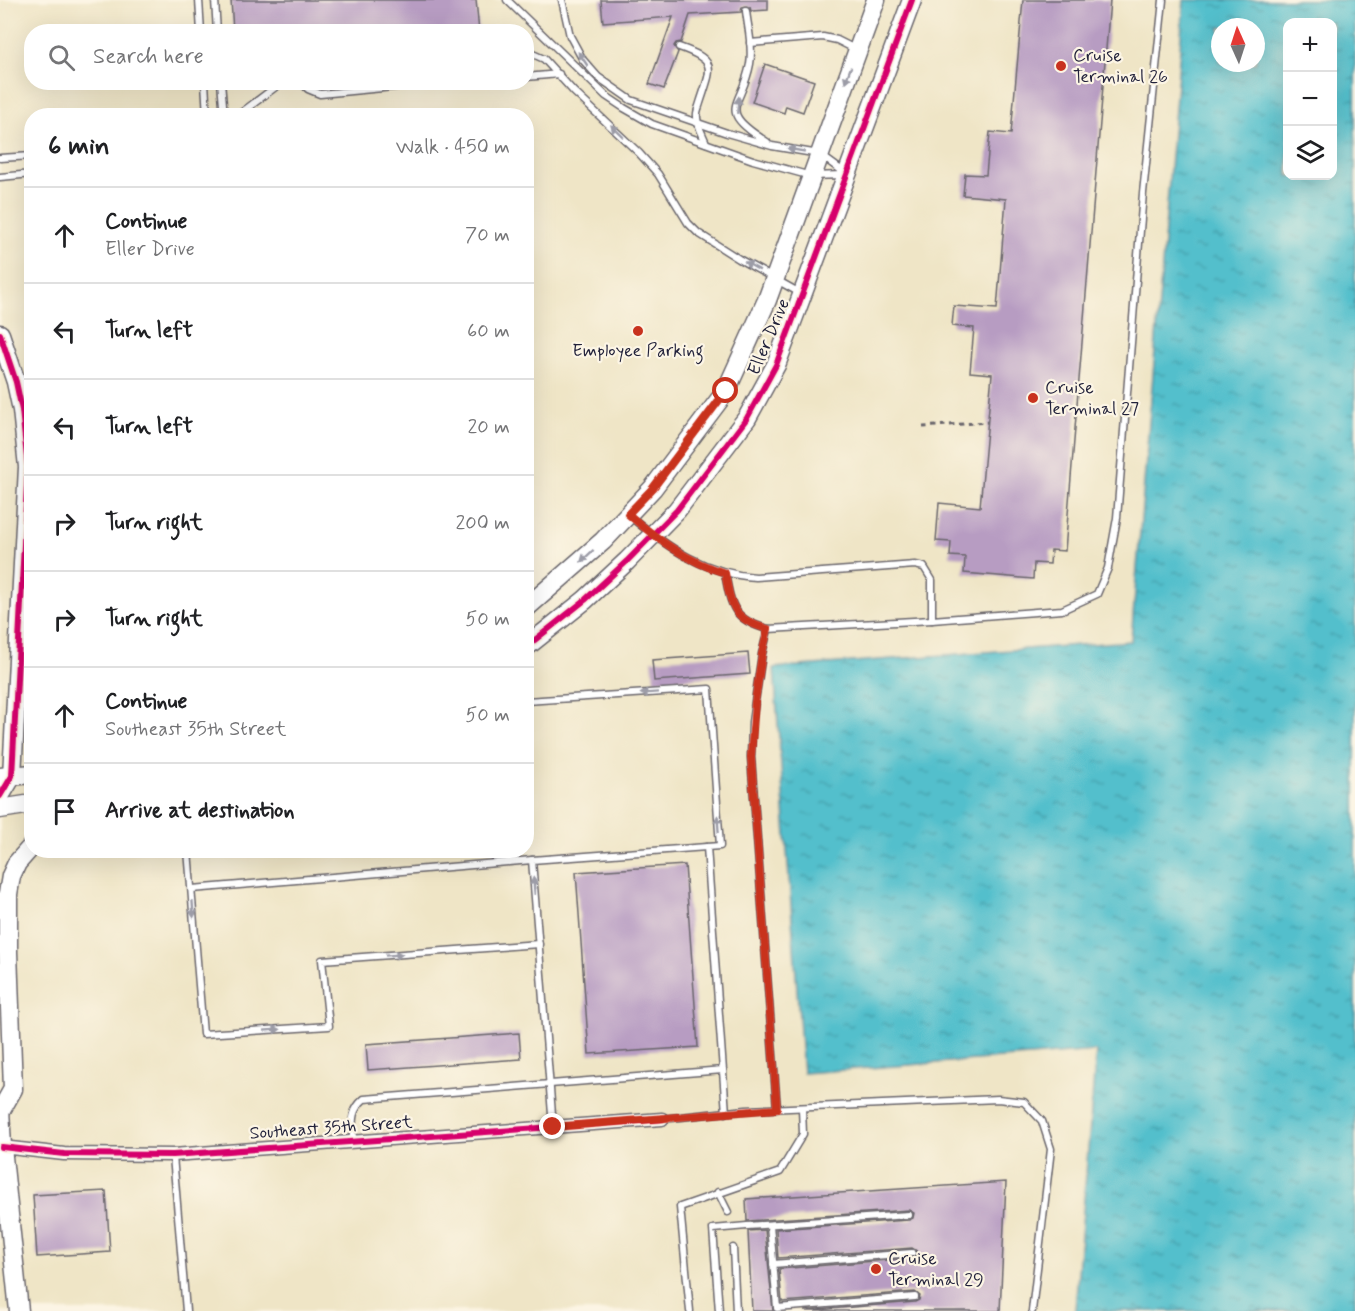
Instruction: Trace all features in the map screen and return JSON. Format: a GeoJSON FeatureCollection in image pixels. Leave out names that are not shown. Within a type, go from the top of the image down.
{"type":"FeatureCollection","features":[{"type":"Feature","properties":{"kind":"street","name":"Eller Drive"},"geometry":{"type":"LineString","coordinates":[[534,601],[603,541],[653,488],[726,391],[767,300],[876,0]]}},
{"type":"Feature","properties":{"kind":"street","name":"Eller Drive"},"geometry":{"type":"LineString","coordinates":[[534,641],[585,600],[677,510],[747,418],[776,366],[912,0]]}},
{"type":"Feature","properties":{"kind":"street"},"geometry":{"type":"LineString","coordinates":[[1,338],[16,382],[24,429]]}},
{"type":"Feature","properties":{"kind":"street"},"geometry":{"type":"LineString","coordinates":[[0,796],[6,777],[24,523]]}},
{"type":"Feature","properties":{"kind":"street"},"geometry":{"type":"LineString","coordinates":[[6,777],[24,775]]}},
{"type":"Feature","properties":{"kind":"street"},"geometry":{"type":"LineString","coordinates":[[0,809],[24,805]]}},
{"type":"Feature","properties":{"kind":"street"},"geometry":{"type":"LineString","coordinates":[[19,1311],[0,1111],[13,1089],[8,952],[9,894],[11,876],[24,855]]}},
{"type":"Feature","properties":{"kind":"street","name":"Southeast 35th Street"},"geometry":{"type":"LineString","coordinates":[[2,1147],[64,1154],[173,1155],[662,1119]]}},
{"type":"Feature","properties":{"kind":"lane"},"geometry":{"type":"LineString","coordinates":[[199,0],[200,24]]}},
{"type":"Feature","properties":{"kind":"lane"},"geometry":{"type":"LineString","coordinates":[[215,0],[216,24]]}},
{"type":"Feature","properties":{"kind":"lane"},"geometry":{"type":"LineString","coordinates":[[507,0],[532,24]]}},
{"type":"Feature","properties":{"kind":"lane"},"geometry":{"type":"LineString","coordinates":[[562,0],[570,36],[583,60],[598,77],[631,100],[772,146],[819,154],[848,175]]}},
{"type":"Feature","properties":{"kind":"lane"},"geometry":{"type":"LineString","coordinates":[[725,573],[735,611],[751,624],[768,629],[1062,610],[1097,594],[1108,568],[1117,518],[1143,193],[1162,0]]}},
{"type":"Feature","properties":{"kind":"lane"},"geometry":{"type":"LineString","coordinates":[[746,11],[751,61],[736,104],[736,113],[746,129],[772,146]]}},
{"type":"Feature","properties":{"kind":"lane"},"geometry":{"type":"LineString","coordinates":[[534,25],[592,83],[615,102],[652,124],[753,160],[811,176],[848,175]]}},
{"type":"Feature","properties":{"kind":"lane"},"geometry":{"type":"LineString","coordinates":[[750,43],[823,36],[857,50]]}},
{"type":"Feature","properties":{"kind":"lane"},"geometry":{"type":"LineString","coordinates":[[679,47],[704,57],[710,71],[697,112],[706,143]]}},
{"type":"Feature","properties":{"kind":"lane"},"geometry":{"type":"LineString","coordinates":[[534,55],[544,59],[574,92],[617,131],[658,174],[688,223],[698,233],[803,295]]}},
{"type":"Feature","properties":{"kind":"lane"},"geometry":{"type":"LineString","coordinates":[[534,76],[559,74]]}},
{"type":"Feature","properties":{"kind":"lane"},"geometry":{"type":"LineString","coordinates":[[206,90],[207,108]]}},
{"type":"Feature","properties":{"kind":"lane"},"geometry":{"type":"LineString","coordinates":[[222,90],[223,108]]}},
{"type":"Feature","properties":{"kind":"lane"},"geometry":{"type":"LineString","coordinates":[[248,108],[271,90]]}},
{"type":"Feature","properties":{"kind":"lane"},"geometry":{"type":"LineString","coordinates":[[310,90],[320,94],[362,90]]}},
{"type":"Feature","properties":{"kind":"lane"},"geometry":{"type":"LineString","coordinates":[[0,158],[24,156]]}},
{"type":"Feature","properties":{"kind":"lane"},"geometry":{"type":"LineString","coordinates":[[0,177],[24,175]]}},
{"type":"Feature","properties":{"kind":"lane"},"geometry":{"type":"LineString","coordinates":[[628,514],[652,535],[686,558],[725,573],[756,577],[915,565],[924,567],[932,580],[932,620]]}},
{"type":"Feature","properties":{"kind":"lane"},"geometry":{"type":"LineString","coordinates":[[768,629],[753,712],[751,757],[777,1109]]}},
{"type":"Feature","properties":{"kind":"lane"},"geometry":{"type":"LineString","coordinates":[[192,889],[720,846],[709,689],[534,700]]}},
{"type":"Feature","properties":{"kind":"lane"},"geometry":{"type":"LineString","coordinates":[[707,847],[726,1113]]}},
{"type":"Feature","properties":{"kind":"lane"},"geometry":{"type":"LineString","coordinates":[[190,858],[202,1034],[328,1026],[322,960],[539,944]]}},
{"type":"Feature","properties":{"kind":"lane"},"geometry":{"type":"LineString","coordinates":[[532,860],[553,1127]]}},
{"type":"Feature","properties":{"kind":"lane"},"geometry":{"type":"LineString","coordinates":[[353,1142],[352,1115],[356,1106],[364,1099],[723,1070]]}},
{"type":"Feature","properties":{"kind":"lane"},"geometry":{"type":"LineString","coordinates":[[662,1119],[777,1109],[998,1099],[1024,1102],[1042,1121],[1051,1149],[1032,1311]]}},
{"type":"Feature","properties":{"kind":"lane"},"geometry":{"type":"LineString","coordinates":[[690,1311],[680,1207],[780,1172],[803,1134],[802,1108]]}},
{"type":"Feature","properties":{"kind":"lane"},"geometry":{"type":"LineString","coordinates":[[173,1155],[186,1311]]}},
{"type":"Feature","properties":{"kind":"lane"},"geometry":{"type":"LineString","coordinates":[[718,1192],[728,1212]]}},
{"type":"Feature","properties":{"kind":"lane"},"geometry":{"type":"LineString","coordinates":[[719,1311],[713,1229],[909,1215]]}},
{"type":"Feature","properties":{"kind":"lane"},"geometry":{"type":"LineString","coordinates":[[770,1225],[777,1308],[915,1297]]}},
{"type":"Feature","properties":{"kind":"lane"},"geometry":{"type":"LineString","coordinates":[[733,1248],[736,1311]]}},
{"type":"Feature","properties":{"kind":"lane"},"geometry":{"type":"LineString","coordinates":[[773,1264],[912,1253]]}},
{"type":"Feature","properties":{"kind":"path"},"geometry":{"type":"LineString","coordinates":[[923,427],[988,422]]}},
{"type":"Feature","properties":{"kind":"water"},"geometry":{"type":"Polygon","coordinates":[[[1184,0],[1355,0],[1355,1311],[1075,1311],[1096,1051],[803,1073],[774,668],[1131,641],[1184,0]]]}},
{"type":"Feature","properties":{"kind":"building"},"geometry":{"type":"Polygon","coordinates":[[[231,0],[476,0],[478,24],[233,24],[231,0]]]}},
{"type":"Feature","properties":{"kind":"building"},"geometry":{"type":"Polygon","coordinates":[[[601,0],[768,0],[768,10],[751,11],[750,7],[746,6],[742,7],[741,12],[690,15],[681,42],[674,46],[678,52],[664,89],[649,84],[673,17],[603,22],[601,0]]]}},
{"type":"Feature","properties":{"kind":"building"},"geometry":{"type":"Polygon","coordinates":[[[1023,0],[1110,0],[1065,551],[1051,550],[1050,564],[1034,563],[1033,579],[964,573],[965,557],[950,556],[951,542],[936,541],[939,503],[980,507],[992,374],[970,372],[974,328],[952,326],[954,306],[997,309],[1006,199],[963,195],[965,174],[986,175],[990,132],[1011,134],[1023,0]]]}},
{"type":"Feature","properties":{"kind":"building"},"geometry":{"type":"Polygon","coordinates":[[[765,64],[814,81],[803,112],[786,106],[784,113],[752,102],[765,64]]]}},
{"type":"Feature","properties":{"kind":"building"},"geometry":{"type":"Polygon","coordinates":[[[748,653],[750,674],[654,681],[652,660],[748,653]]]}},
{"type":"Feature","properties":{"kind":"building"},"geometry":{"type":"Polygon","coordinates":[[[685,865],[698,1047],[589,1054],[576,872],[685,865]]]}},
{"type":"Feature","properties":{"kind":"building"},"geometry":{"type":"Polygon","coordinates":[[[519,1033],[521,1059],[368,1070],[366,1044],[519,1033]]]}},
{"type":"Feature","properties":{"kind":"building","name":"Cruise Terminal 29"},"geometry":{"type":"Polygon","coordinates":[[[1006,1182],[1000,1311],[805,1311],[915,1302],[920,1296],[915,1292],[782,1302],[779,1269],[912,1258],[916,1256],[917,1251],[912,1248],[778,1258],[776,1229],[909,1220],[913,1218],[914,1213],[909,1210],[747,1221],[746,1199],[1006,1182]]]}},
{"type":"Feature","properties":{"kind":"building"},"geometry":{"type":"Polygon","coordinates":[[[106,1191],[110,1252],[37,1257],[33,1195],[106,1191]]]}},
{"type":"Feature","properties":{"kind":"building"},"geometry":{"type":"Polygon","coordinates":[[[765,1230],[773,1311],[752,1311],[748,1231],[765,1230]]]}},
{"type":"Feature","properties":{"kind":"cycle path"},"geometry":{"type":"LineString","coordinates":[[534,641],[585,600],[677,510],[747,418],[776,365],[912,0]]}},
{"type":"Feature","properties":{"kind":"cycle path"},"geometry":{"type":"LineString","coordinates":[[0,334],[16,382],[24,429]]}},
{"type":"Feature","properties":{"kind":"cycle path"},"geometry":{"type":"LineString","coordinates":[[0,796],[12,776],[24,544]]}},
{"type":"Feature","properties":{"kind":"cycle path"},"geometry":{"type":"LineString","coordinates":[[2,1147],[64,1154],[173,1155],[662,1119]]}},
{"type":"Feature","properties":{"kind":"place","name":"Cruise Terminal 26"},"geometry":{"type":"Point","coordinates":[1061,66]}},
{"type":"Feature","properties":{"kind":"place","name":"Employee Parking"},"geometry":{"type":"Point","coordinates":[638,331]}},
{"type":"Feature","properties":{"kind":"place","name":"Cruise Terminal 27"},"geometry":{"type":"Point","coordinates":[1033,398]}},
{"type":"Feature","properties":{"kind":"place","name":"Cruise Terminal 29"},"geometry":{"type":"Point","coordinates":[876,1269]}},
{"type":"Feature","properties":{"kind":"route"},"geometry":{"type":"LineString","coordinates":[[553,1127],[777,1109],[751,757],[752,722],[768,629],[751,624],[735,611],[725,573],[686,558],[652,535],[628,514],[653,488],[726,391]]}}]}
